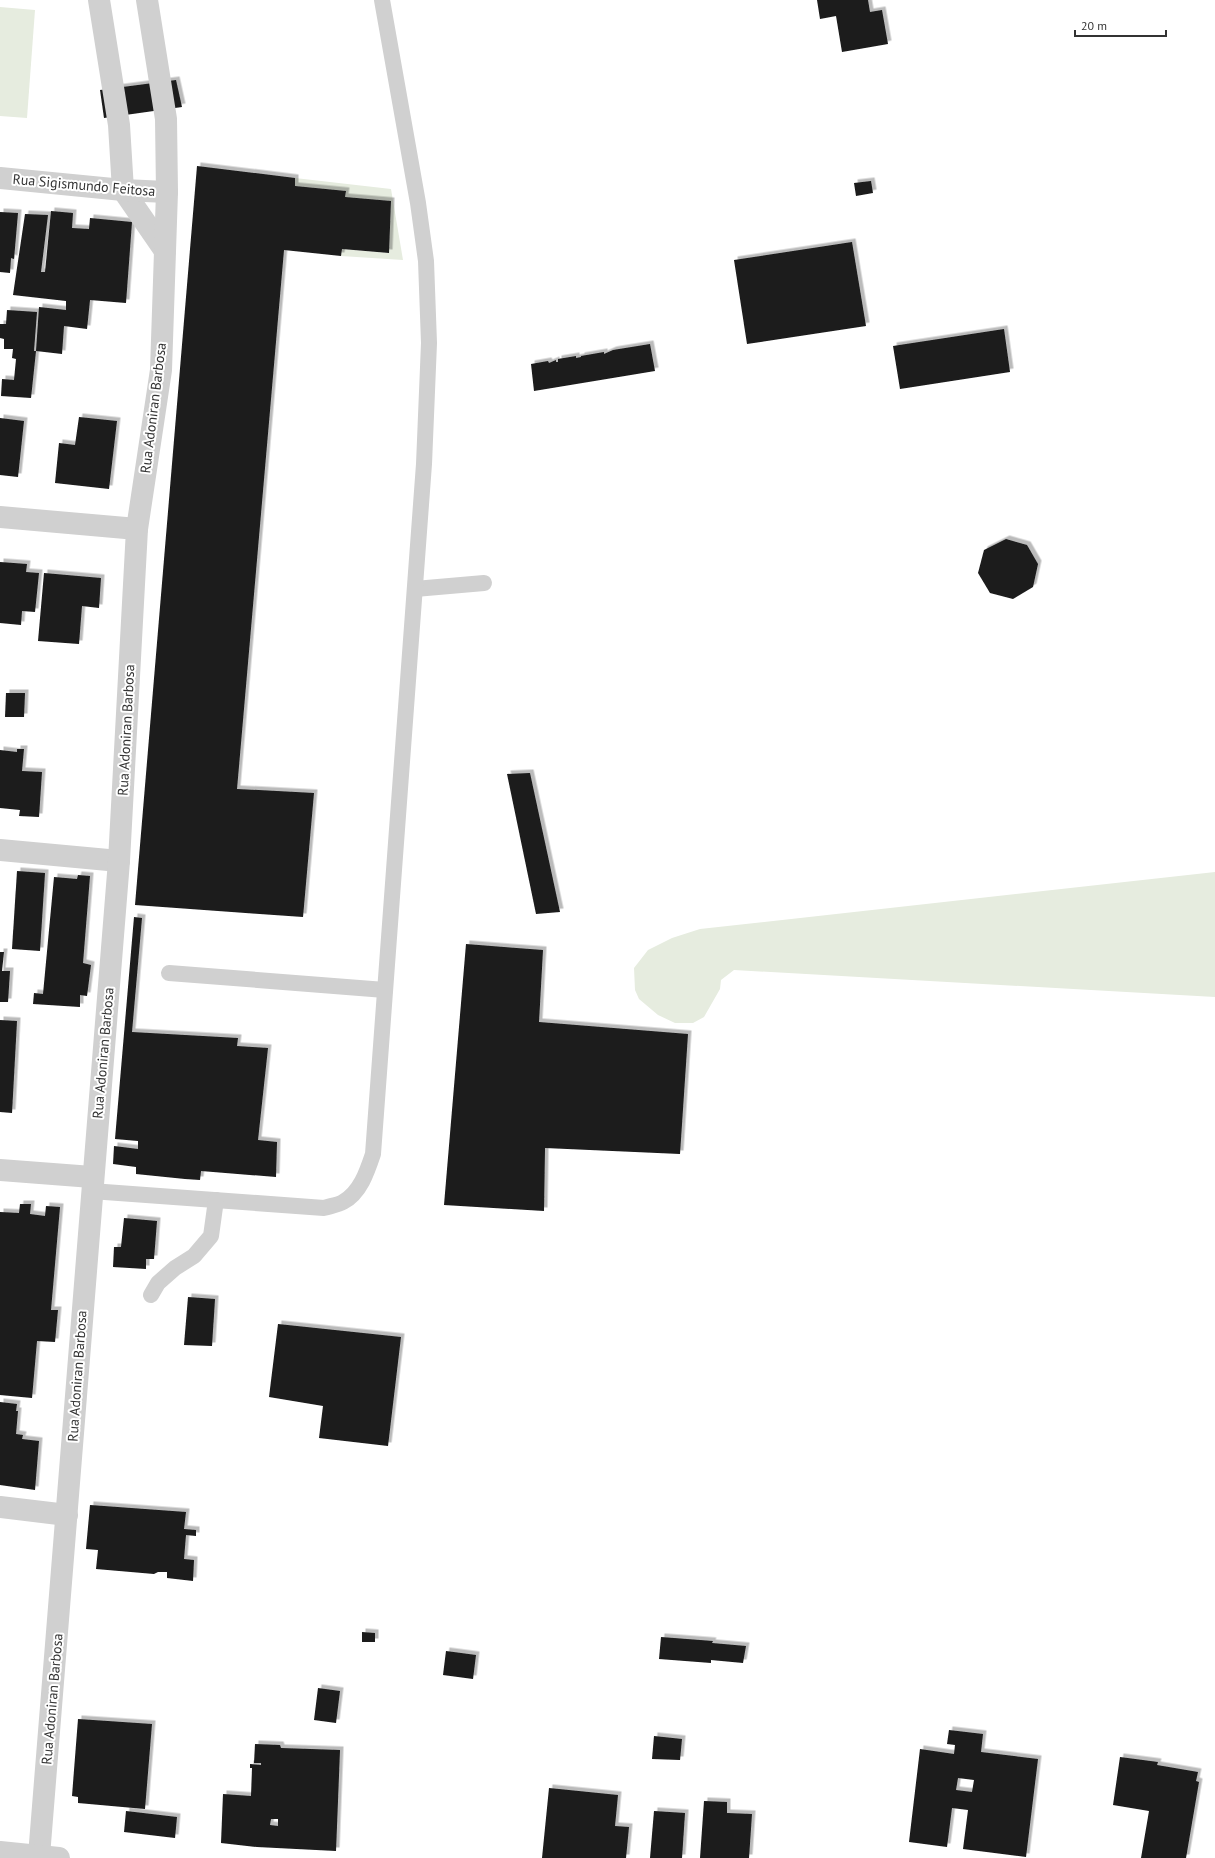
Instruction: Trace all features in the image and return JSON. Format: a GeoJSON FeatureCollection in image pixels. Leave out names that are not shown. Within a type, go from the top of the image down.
{"type":"FeatureCollection","features":[{"type":"Feature","properties":{"kind":"street"},"geometry":{"type":"LineString","coordinates":[[99,0],[119,125],[123,190],[165,251]]}},
{"type":"Feature","properties":{"kind":"street","name":"Rua Adoniran Barbosa"},"geometry":{"type":"LineString","coordinates":[[49,1857],[66,1515],[119,861],[137,529],[161,370],[167,192],[166,119],[147,0]]}},
{"type":"Feature","properties":{"kind":"street","name":"Rua Sigismundo Feitosa"},"geometry":{"type":"LineString","coordinates":[[0,178],[123,190],[167,192]]}},
{"type":"Feature","properties":{"kind":"street"},"geometry":{"type":"LineString","coordinates":[[0,517],[137,529]]}},
{"type":"Feature","properties":{"kind":"street"},"geometry":{"type":"LineString","coordinates":[[0,850],[119,861]]}},
{"type":"Feature","properties":{"kind":"street"},"geometry":{"type":"LineString","coordinates":[[0,1170],[92,1184]]}},
{"type":"Feature","properties":{"kind":"street"},"geometry":{"type":"LineString","coordinates":[[0,1507],[66,1515]]}},
{"type":"Feature","properties":{"kind":"street"},"geometry":{"type":"LineString","coordinates":[[0,1852],[49,1857]]}},
{"type":"Feature","properties":{"kind":"lane"},"geometry":{"type":"LineString","coordinates":[[92,1184],[216,1200],[324,1208],[343,1202],[356,1192],[366,1175],[373,1154],[424,464],[429,343],[426,260],[418,203],[382,0]]}},
{"type":"Feature","properties":{"kind":"lane"},"geometry":{"type":"LineString","coordinates":[[415,589],[484,583]]}},
{"type":"Feature","properties":{"kind":"lane"},"geometry":{"type":"LineString","coordinates":[[169,973],[385,990]]}},
{"type":"Feature","properties":{"kind":"lane"},"geometry":{"type":"LineString","coordinates":[[151,1295],[158,1283],[175,1268],[194,1256],[211,1236],[216,1200]]}},
{"type":"Feature","properties":{"kind":"shaded area"},"geometry":{"type":"Polygon","coordinates":[[[0,7],[35,10],[27,118],[0,116],[0,7]]]}},
{"type":"Feature","properties":{"kind":"shaded area"},"geometry":{"type":"Polygon","coordinates":[[[295,178],[391,189],[403,260],[341,256],[342,249],[389,253],[391,201],[345,197],[346,191],[295,186],[295,178]]]}},
{"type":"Feature","properties":{"kind":"shaded area"},"geometry":{"type":"Polygon","coordinates":[[[1215,872],[1215,997],[734,970],[721,980],[720,989],[704,1017],[693,1023],[675,1023],[658,1015],[639,999],[635,990],[634,968],[648,950],[672,938],[700,929],[1215,872]]]}},
{"type":"Feature","properties":{"kind":"building"},"geometry":{"type":"Polygon","coordinates":[[[817,0],[868,0],[870,12],[882,10],[888,44],[842,52],[836,16],[820,19],[817,0]]]}},
{"type":"Feature","properties":{"kind":"building"},"geometry":{"type":"Polygon","coordinates":[[[176,80],[182,107],[104,118],[100,90],[176,80]]]}},
{"type":"Feature","properties":{"kind":"building"},"geometry":{"type":"Polygon","coordinates":[[[197,166],[295,178],[295,186],[346,191],[345,197],[391,201],[389,253],[342,249],[341,256],[284,250],[237,789],[314,793],[303,917],[135,905],[197,166]]]}},
{"type":"Feature","properties":{"kind":"building"},"geometry":{"type":"Polygon","coordinates":[[[871,181],[873,193],[856,196],[854,183],[871,181]]]}},
{"type":"Feature","properties":{"kind":"building"},"geometry":{"type":"Polygon","coordinates":[[[51,211],[73,213],[72,228],[89,229],[90,218],[132,222],[126,303],[90,300],[87,329],[64,326],[62,354],[36,351],[39,307],[66,310],[66,301],[13,295],[25,214],[48,215],[41,272],[45,272],[51,211]]]}},
{"type":"Feature","properties":{"kind":"building"},"geometry":{"type":"Polygon","coordinates":[[[0,212],[18,213],[14,259],[11,258],[10,273],[0,272],[0,212]]]}},
{"type":"Feature","properties":{"kind":"building"},"geometry":{"type":"Polygon","coordinates":[[[852,242],[866,326],[747,344],[734,260],[852,242]]]}},
{"type":"Feature","properties":{"kind":"building"},"geometry":{"type":"Polygon","coordinates":[[[7,310],[37,312],[34,351],[36,351],[31,398],[1,396],[2,379],[14,380],[16,359],[12,358],[13,349],[4,349],[4,339],[0,338],[0,324],[6,324],[7,310]]]}},
{"type":"Feature","properties":{"kind":"building"},"geometry":{"type":"Polygon","coordinates":[[[1004,329],[1010,372],[900,389],[893,346],[1004,329]]]}},
{"type":"Feature","properties":{"kind":"building"},"geometry":{"type":"Polygon","coordinates":[[[650,344],[655,371],[534,391],[531,364],[548,361],[549,363],[556,360],[556,362],[558,362],[558,359],[576,356],[576,358],[604,352],[604,354],[613,350],[650,344]]]}},
{"type":"Feature","properties":{"kind":"building"},"geometry":{"type":"Polygon","coordinates":[[[79,417],[117,421],[109,489],[55,483],[59,443],[75,445],[79,417]]]}},
{"type":"Feature","properties":{"kind":"building"},"geometry":{"type":"Polygon","coordinates":[[[0,418],[24,421],[18,477],[0,475],[0,418]]]}},
{"type":"Feature","properties":{"kind":"building"},"geometry":{"type":"Polygon","coordinates":[[[1006,539],[1027,545],[1038,564],[1033,587],[1013,599],[990,593],[978,573],[984,550],[1006,539]]]}},
{"type":"Feature","properties":{"kind":"building"},"geometry":{"type":"Polygon","coordinates":[[[0,562],[27,564],[26,572],[39,573],[35,612],[22,611],[21,625],[0,623],[0,562]]]}},
{"type":"Feature","properties":{"kind":"building"},"geometry":{"type":"Polygon","coordinates":[[[44,573],[101,578],[99,608],[82,606],[79,644],[38,641],[44,573]]]}},
{"type":"Feature","properties":{"kind":"building"},"geometry":{"type":"Polygon","coordinates":[[[6,693],[25,693],[24,717],[5,717],[6,693]]]}},
{"type":"Feature","properties":{"kind":"building"},"geometry":{"type":"Polygon","coordinates":[[[17,749],[24,749],[22,771],[42,772],[39,817],[19,816],[20,810],[0,808],[0,750],[17,752],[17,749]]]}},
{"type":"Feature","properties":{"kind":"building"},"geometry":{"type":"Polygon","coordinates":[[[530,773],[560,912],[536,914],[507,774],[530,773]]]}},
{"type":"Feature","properties":{"kind":"building"},"geometry":{"type":"Polygon","coordinates":[[[17,871],[45,873],[40,951],[12,949],[17,871]]]}},
{"type":"Feature","properties":{"kind":"building"},"geometry":{"type":"Polygon","coordinates":[[[78,875],[90,876],[83,963],[91,965],[87,996],[80,995],[80,1007],[33,1004],[34,993],[43,994],[54,877],[77,879],[78,875]]]}},
{"type":"Feature","properties":{"kind":"building"},"geometry":{"type":"Polygon","coordinates":[[[134,917],[142,918],[132,1032],[238,1038],[237,1046],[268,1048],[258,1140],[277,1142],[276,1177],[201,1171],[200,1180],[185,1179],[136,1174],[136,1167],[113,1164],[114,1146],[138,1149],[138,1141],[115,1139],[134,917]]]}},
{"type":"Feature","properties":{"kind":"building"},"geometry":{"type":"Polygon","coordinates":[[[466,944],[543,950],[539,1022],[688,1034],[680,1154],[545,1148],[544,1211],[444,1205],[466,944]]]}},
{"type":"Feature","properties":{"kind":"building"},"geometry":{"type":"Polygon","coordinates":[[[0,952],[4,952],[2,971],[10,971],[8,1002],[0,1002],[0,952]]]}},
{"type":"Feature","properties":{"kind":"building"},"geometry":{"type":"Polygon","coordinates":[[[0,1020],[17,1021],[12,1113],[0,1112],[0,1020]]]}},
{"type":"Feature","properties":{"kind":"building"},"geometry":{"type":"Polygon","coordinates":[[[20,1204],[31,1204],[30,1214],[45,1216],[46,1206],[60,1207],[51,1310],[58,1310],[55,1342],[37,1341],[32,1398],[0,1395],[0,1212],[19,1213],[20,1204]]]}},
{"type":"Feature","properties":{"kind":"building"},"geometry":{"type":"Polygon","coordinates":[[[124,1218],[157,1221],[154,1259],[146,1259],[146,1269],[113,1267],[114,1247],[121,1247],[124,1218]]]}},
{"type":"Feature","properties":{"kind":"building"},"geometry":{"type":"Polygon","coordinates":[[[188,1297],[215,1299],[212,1346],[184,1345],[188,1297]]]}},
{"type":"Feature","properties":{"kind":"building"},"geometry":{"type":"Polygon","coordinates":[[[278,1324],[401,1337],[388,1446],[319,1438],[323,1406],[269,1397],[278,1324]]]}},
{"type":"Feature","properties":{"kind":"building"},"geometry":{"type":"Polygon","coordinates":[[[0,1402],[17,1404],[16,1411],[18,1411],[16,1434],[23,1435],[22,1439],[39,1441],[35,1490],[0,1485],[0,1402]]]}},
{"type":"Feature","properties":{"kind":"building"},"geometry":{"type":"Polygon","coordinates":[[[90,1505],[186,1512],[184,1529],[196,1530],[196,1536],[186,1535],[184,1559],[194,1560],[193,1581],[167,1578],[167,1572],[158,1572],[154,1574],[96,1569],[98,1550],[86,1549],[90,1505]]]}},
{"type":"Feature","properties":{"kind":"building"},"geometry":{"type":"Polygon","coordinates":[[[362,1632],[375,1633],[375,1642],[362,1642],[362,1632]]]}},
{"type":"Feature","properties":{"kind":"building"},"geometry":{"type":"Polygon","coordinates":[[[661,1637],[713,1641],[712,1643],[746,1646],[743,1663],[711,1660],[711,1663],[659,1659],[661,1637]]]}},
{"type":"Feature","properties":{"kind":"building"},"geometry":{"type":"Polygon","coordinates":[[[446,1651],[476,1655],[473,1679],[443,1675],[446,1651]]]}},
{"type":"Feature","properties":{"kind":"building"},"geometry":{"type":"Polygon","coordinates":[[[318,1688],[340,1691],[336,1723],[314,1720],[318,1688]]]}},
{"type":"Feature","properties":{"kind":"building"},"geometry":{"type":"Polygon","coordinates":[[[78,1719],[152,1724],[145,1809],[78,1803],[78,1797],[72,1796],[78,1719]]]}},
{"type":"Feature","properties":{"kind":"building"},"geometry":{"type":"Polygon","coordinates":[[[949,1730],[983,1734],[981,1752],[1038,1759],[1026,1857],[963,1849],[968,1810],[952,1808],[947,1847],[909,1842],[920,1749],[954,1754],[955,1745],[947,1744],[949,1730]],[[958,1778],[956,1790],[972,1792],[974,1780],[958,1778]]]}},
{"type":"Feature","properties":{"kind":"building"},"geometry":{"type":"Polygon","coordinates":[[[654,1736],[682,1739],[680,1760],[652,1759],[654,1736]]]}},
{"type":"Feature","properties":{"kind":"building"},"geometry":{"type":"Polygon","coordinates":[[[255,1744],[280,1745],[281,1748],[340,1750],[336,1851],[257,1847],[221,1843],[223,1794],[251,1796],[252,1768],[250,1768],[250,1764],[261,1765],[261,1763],[254,1763],[255,1744]],[[271,1819],[270,1825],[278,1826],[278,1819],[271,1819]]]}},
{"type":"Feature","properties":{"kind":"building"},"geometry":{"type":"Polygon","coordinates":[[[1120,1757],[1158,1762],[1157,1765],[1198,1772],[1196,1781],[1199,1782],[1186,1858],[1141,1858],[1149,1811],[1113,1805],[1120,1757]]]}},
{"type":"Feature","properties":{"kind":"building"},"geometry":{"type":"Polygon","coordinates":[[[549,1788],[618,1795],[615,1826],[629,1827],[626,1858],[542,1858],[549,1788]]]}},
{"type":"Feature","properties":{"kind":"building"},"geometry":{"type":"Polygon","coordinates":[[[704,1801],[727,1802],[727,1813],[752,1814],[749,1858],[700,1858],[704,1801]]]}},
{"type":"Feature","properties":{"kind":"building"},"geometry":{"type":"Polygon","coordinates":[[[126,1811],[177,1817],[175,1838],[124,1832],[126,1811]]]}},
{"type":"Feature","properties":{"kind":"building"},"geometry":{"type":"Polygon","coordinates":[[[654,1811],[685,1813],[682,1858],[650,1858],[654,1811]]]}}]}
